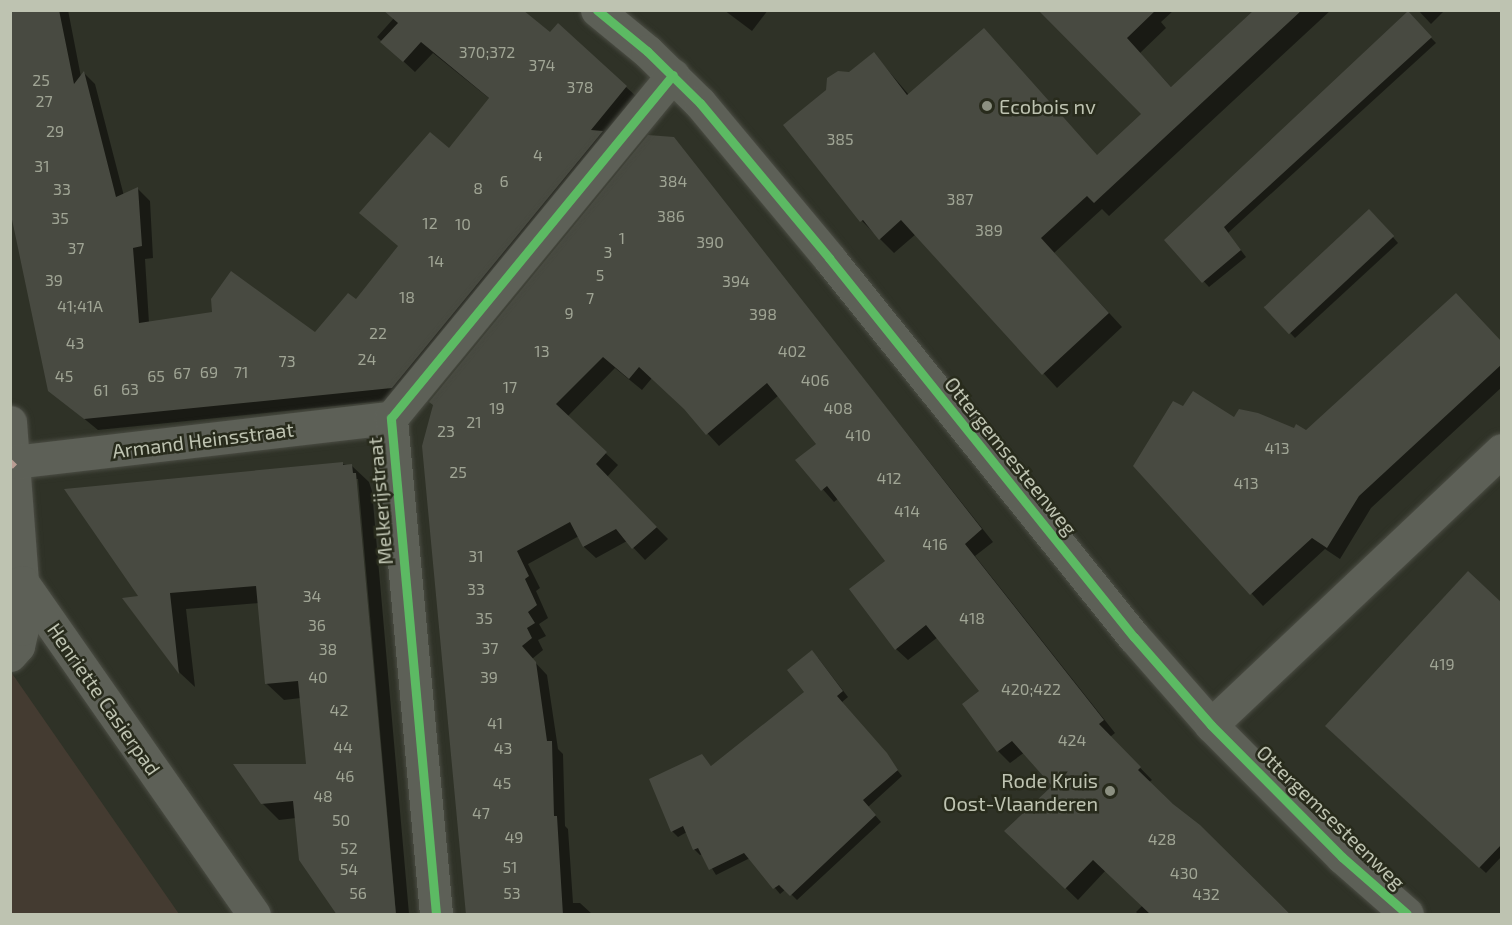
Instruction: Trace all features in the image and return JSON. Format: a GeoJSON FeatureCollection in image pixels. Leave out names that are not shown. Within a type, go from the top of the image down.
{"type":"FeatureCollection","features":[{"type":"Feature","properties":{"kind":"street","name":"Ottergemsesteenweg"},"geometry":{"type":"LineString","coordinates":[[597,10],[673,75],[700,103],[822,249],[1134,638],[1211,725],[1342,856],[1407,915]]}},
{"type":"Feature","properties":{"kind":"street","name":"Melkerijstraat"},"geometry":{"type":"LineString","coordinates":[[436,915],[391,418],[673,75]]}},
{"type":"Feature","properties":{"kind":"street","name":"Armand Heinsstraat"},"geometry":{"type":"LineString","coordinates":[[14,462],[391,418]]}},
{"type":"Feature","properties":{"kind":"street"},"geometry":{"type":"LineString","coordinates":[[10,422],[22,582],[22,629],[18,646],[10,655]]}},
{"type":"Feature","properties":{"kind":"street"},"geometry":{"type":"LineString","coordinates":[[1211,725],[1502,450]]}},
{"type":"Feature","properties":{"kind":"street","name":"Henriette Casierpad"},"geometry":{"type":"LineString","coordinates":[[22,582],[254,915]]}},
{"type":"Feature","properties":{"kind":"shaded area"},"geometry":{"type":"Polygon","coordinates":[[[11,672],[179,914],[11,914],[11,672]]]}},
{"type":"Feature","properties":{"kind":"building"},"geometry":{"type":"Polygon","coordinates":[[[10,10],[59,10],[74,84],[84,71],[116,197],[138,187],[142,246],[133,248],[139,323],[212,312],[211,299],[231,271],[315,332],[348,293],[356,299],[398,246],[359,213],[430,132],[449,148],[489,98],[421,42],[403,62],[380,42],[398,23],[383,10],[523,10],[550,32],[558,23],[627,86],[591,130],[603,131],[392,388],[84,419],[48,391],[10,210],[10,10]]]}},
{"type":"Feature","properties":{"kind":"building"},"geometry":{"type":"Polygon","coordinates":[[[1038,10],[1156,10],[1127,38],[1171,87],[1254,10],[1302,10],[1094,203],[1087,196],[1041,238],[1109,313],[1042,375],[901,220],[879,240],[863,220],[860,222],[783,125],[826,90],[827,78],[838,71],[849,72],[874,52],[907,95],[984,28],[1097,155],[1141,114],[1038,10]]]}},
{"type":"Feature","properties":{"kind":"building"},"geometry":{"type":"Polygon","coordinates":[[[1408,11],[1432,37],[1224,227],[1241,250],[1202,283],[1164,240],[1408,11]]]}},
{"type":"Feature","properties":{"kind":"building"},"geometry":{"type":"Polygon","coordinates":[[[648,135],[674,137],[982,529],[965,544],[1104,720],[1099,724],[1141,767],[1138,770],[1173,804],[1200,825],[1291,915],[1151,915],[1093,860],[1065,889],[1004,831],[1052,786],[1012,741],[997,752],[962,704],[979,691],[926,625],[895,650],[849,589],[885,561],[827,486],[821,491],[795,460],[816,444],[767,383],[706,435],[684,409],[639,367],[629,379],[603,357],[556,404],[607,452],[596,464],[657,527],[632,549],[616,529],[583,547],[570,522],[517,551],[529,576],[525,579],[537,605],[528,612],[535,623],[527,628],[532,638],[522,646],[536,662],[547,741],[552,741],[554,816],[557,816],[563,915],[466,915],[422,446],[433,405],[429,402],[648,135]]]}},
{"type":"Feature","properties":{"kind":"building"},"geometry":{"type":"Polygon","coordinates":[[[1369,209],[1394,236],[1289,334],[1264,307],[1369,209]]]}},
{"type":"Feature","properties":{"kind":"building"},"geometry":{"type":"Polygon","coordinates":[[[1456,293],[1502,342],[1502,364],[1359,496],[1327,548],[1312,538],[1250,595],[1133,466],[1173,401],[1183,406],[1193,391],[1234,417],[1239,409],[1258,413],[1294,428],[1296,424],[1306,430],[1456,293]]]}},
{"type":"Feature","properties":{"kind":"building"},"geometry":{"type":"Polygon","coordinates":[[[343,462],[343,465],[352,464],[353,473],[356,473],[396,915],[337,915],[299,860],[293,801],[261,804],[233,764],[306,764],[298,681],[265,684],[256,586],[170,593],[179,674],[122,598],[138,596],[64,489],[343,462]]]}},
{"type":"Feature","properties":{"kind":"building"},"geometry":{"type":"Polygon","coordinates":[[[1468,571],[1502,603],[1502,844],[1479,868],[1325,726],[1468,571]]]}},
{"type":"Feature","properties":{"kind":"building"},"geometry":{"type":"Polygon","coordinates":[[[812,650],[843,691],[837,696],[887,753],[898,770],[863,800],[876,815],[790,896],[779,885],[773,889],[744,853],[709,870],[698,848],[693,850],[683,826],[671,832],[649,779],[702,754],[711,766],[804,692],[787,670],[812,650]]]}},
{"type":"Feature","properties":{"kind":"marked path"},"geometry":{"type":"LineString","coordinates":[[10,466],[14,462]]}},
{"type":"Feature","properties":{"kind":"cycle path"},"geometry":{"type":"LineString","coordinates":[[597,10],[647,51],[700,103],[829,258],[1134,637],[1211,725],[1342,857],[1407,914]]}},
{"type":"Feature","properties":{"kind":"cycle path"},"geometry":{"type":"LineString","coordinates":[[436,914],[391,418],[673,75]]}},
{"type":"Feature","properties":{"kind":"place","name":"Ecobois nv"},"geometry":{"type":"Point","coordinates":[987,106]}},
{"type":"Feature","properties":{"kind":"place","name":"Rode Kruis Oost-Vlaanderen"},"geometry":{"type":"Point","coordinates":[1110,791]}}]}
